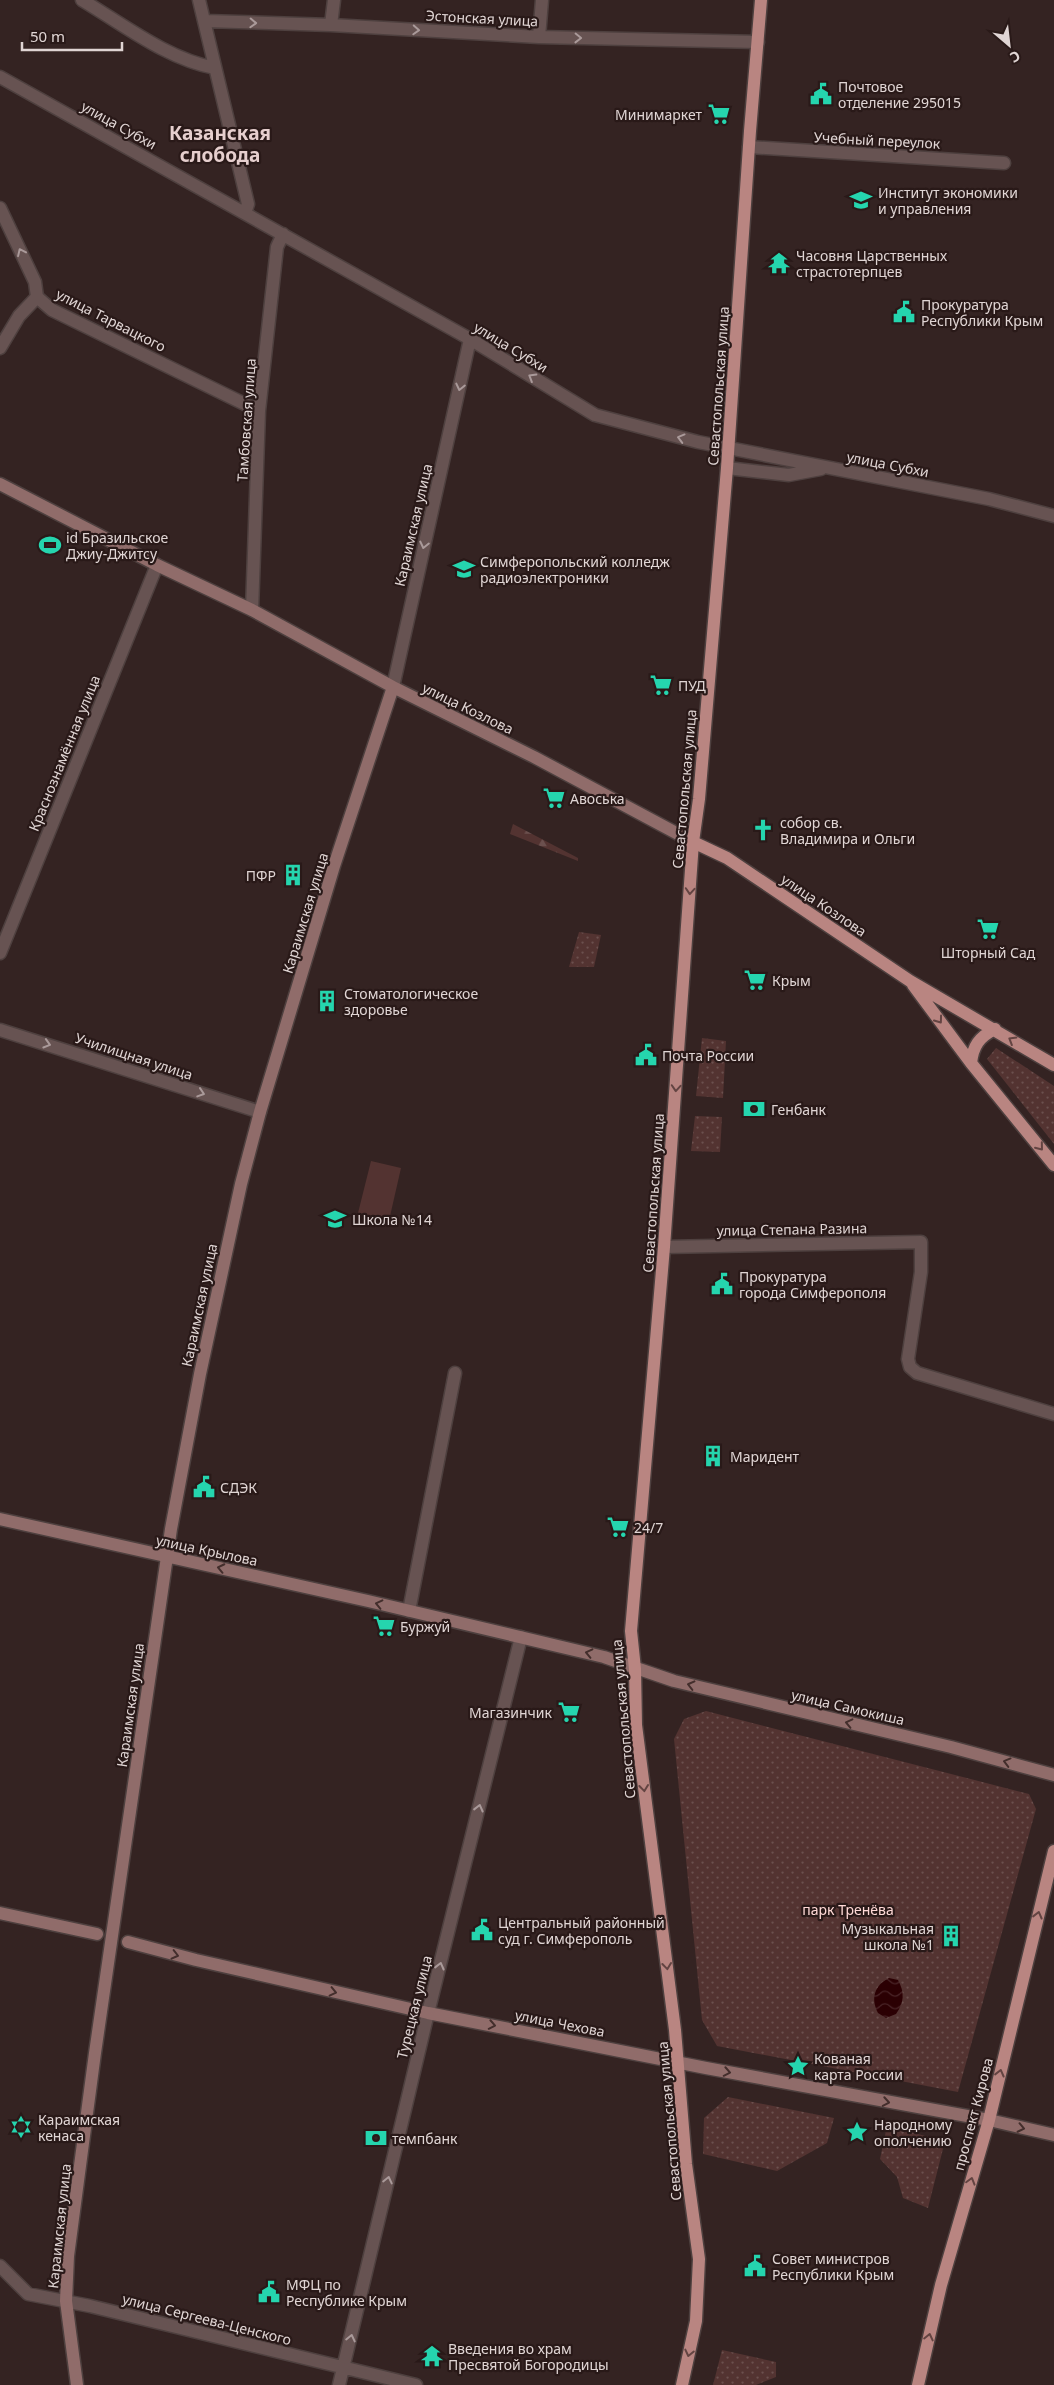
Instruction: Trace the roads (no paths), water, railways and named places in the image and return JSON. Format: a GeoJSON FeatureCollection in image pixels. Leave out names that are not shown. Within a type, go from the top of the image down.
{"type":"FeatureCollection","features":[{"type":"Feature","properties":{"kind":"main road","name":"Севастопольская улица"},"geometry":{"type":"LineString","coordinates":[[682,2385],[696,2322],[699,2259],[686,2164],[679,2063],[636,1725],[635,1669],[631,1622],[664,1247],[693,842],[699,799],[727,468],[749,148],[762,0]]}},
{"type":"Feature","properties":{"kind":"main road","name":"улица Козлова"},"geometry":{"type":"LineString","coordinates":[[0,484],[252,610],[392,687],[534,756],[693,842],[728,858],[910,981],[1054,1065]]}},
{"type":"Feature","properties":{"kind":"main road","name":"Караимская улица"},"geometry":{"type":"LineString","coordinates":[[77,2385],[66,2301],[68,2256],[95,2052],[168,1557],[200,1374],[241,1184],[260,1112],[334,866],[392,687]]}},
{"type":"Feature","properties":{"kind":"main road","name":"улица Козлова"},"geometry":{"type":"LineString","coordinates":[[910,981],[971,1063],[1054,1164]]}},
{"type":"Feature","properties":{"kind":"main road"},"geometry":{"type":"LineString","coordinates":[[971,1063],[972,1052],[977,1042],[985,1034],[995,1029]]}},
{"type":"Feature","properties":{"kind":"main road","name":"улица Крылова"},"geometry":{"type":"LineString","coordinates":[[0,1519],[408,1610],[604,1657],[635,1669]]}},
{"type":"Feature","properties":{"kind":"main road","name":"улица Самокиша"},"geometry":{"type":"LineString","coordinates":[[635,1669],[674,1681],[951,1747],[1054,1775]]}},
{"type":"Feature","properties":{"kind":"main road","name":"проспект Кирова"},"geometry":{"type":"LineString","coordinates":[[918,2385],[941,2285],[989,2120],[1054,1851]]}},
{"type":"Feature","properties":{"kind":"main road"},"geometry":{"type":"LineString","coordinates":[[0,1913],[97,1934]]}},
{"type":"Feature","properties":{"kind":"main road","name":"улица Чехова"},"geometry":{"type":"LineString","coordinates":[[128,1942],[196,1960],[428,2013],[679,2063],[989,2120],[1054,2135]]}},
{"type":"Feature","properties":{"kind":"street"},"geometry":{"type":"LineString","coordinates":[[82,0],[150,41],[198,64],[215,68]]}},
{"type":"Feature","properties":{"kind":"street"},"geometry":{"type":"LineString","coordinates":[[199,0],[248,204],[245,212]]}},
{"type":"Feature","properties":{"kind":"street"},"geometry":{"type":"LineString","coordinates":[[331,25],[334,0]]}},
{"type":"Feature","properties":{"kind":"street"},"geometry":{"type":"LineString","coordinates":[[539,37],[542,0]]}},
{"type":"Feature","properties":{"kind":"street","name":"Эстонская улица"},"geometry":{"type":"LineString","coordinates":[[205,21],[331,25],[539,37],[758,42]]}},
{"type":"Feature","properties":{"kind":"street","name":"улица Субхи"},"geometry":{"type":"LineString","coordinates":[[0,76],[470,339],[595,415],[751,452],[763,462],[793,468],[814,465],[989,499],[1054,516]]}},
{"type":"Feature","properties":{"kind":"street","name":"Учебный переулок"},"geometry":{"type":"LineString","coordinates":[[749,148],[1004,163]]}},
{"type":"Feature","properties":{"kind":"street","name":"улица Тарвацкого"},"geometry":{"type":"LineString","coordinates":[[0,208],[35,282],[37,297],[52,310],[259,411]]}},
{"type":"Feature","properties":{"kind":"street","name":"Тамбовская улица"},"geometry":{"type":"LineString","coordinates":[[252,610],[259,411],[277,247],[283,234]]}},
{"type":"Feature","properties":{"kind":"street"},"geometry":{"type":"LineString","coordinates":[[0,348],[19,316],[37,297]]}},
{"type":"Feature","properties":{"kind":"street","name":"Караимская улица"},"geometry":{"type":"LineString","coordinates":[[392,687],[470,339]]}},
{"type":"Feature","properties":{"kind":"street"},"geometry":{"type":"LineString","coordinates":[[727,468],[789,475],[828,468]]}},
{"type":"Feature","properties":{"kind":"street","name":"Краснознамённая улица"},"geometry":{"type":"LineString","coordinates":[[0,953],[157,564]]}},
{"type":"Feature","properties":{"kind":"street","name":"Училищная улица"},"geometry":{"type":"LineString","coordinates":[[0,1030],[260,1112]]}},
{"type":"Feature","properties":{"kind":"street","name":"улица Степана Разина"},"geometry":{"type":"LineString","coordinates":[[664,1247],[921,1242],[921,1272],[908,1359],[910,1367],[918,1373],[1054,1414]]}},
{"type":"Feature","properties":{"kind":"street"},"geometry":{"type":"LineString","coordinates":[[408,1610],[455,1373]]}},
{"type":"Feature","properties":{"kind":"street","name":"Турецкая улица"},"geometry":{"type":"LineString","coordinates":[[339,2385],[521,1637]]}},
{"type":"Feature","properties":{"kind":"street","name":"улица Сергеева-Ценского"},"geometry":{"type":"LineString","coordinates":[[0,2266],[28,2294],[66,2301],[416,2385]]}},
{"type":"Feature","properties":{"kind":"water"},"geometry":{"type":"Polygon","coordinates":[[[889,1978],[898,1980],[903,1997],[896,2014],[886,2018],[878,2013],[874,1997],[880,1984],[889,1978]]]}},
{"type":"Feature","properties":{"kind":"place","name":"Почтовое отделение 295015"},"geometry":{"type":"Point","coordinates":[821,94]}},
{"type":"Feature","properties":{"kind":"place","name":"Минимаркет"},"geometry":{"type":"Point","coordinates":[719,114]}},
{"type":"Feature","properties":{"kind":"place","name":"Институт экономики и управления"},"geometry":{"type":"Point","coordinates":[861,200]}},
{"type":"Feature","properties":{"kind":"place","name":"Часовня Царственных страстотерпцев"},"geometry":{"type":"Point","coordinates":[779,263]}},
{"type":"Feature","properties":{"kind":"place","name":"Прокуратура Республики Крым"},"geometry":{"type":"Point","coordinates":[904,312]}},
{"type":"Feature","properties":{"kind":"place","name":"id Бразильское Джиу-Джитсу"},"geometry":{"type":"Point","coordinates":[50,545]}},
{"type":"Feature","properties":{"kind":"place","name":"Симферопольский колледж радиоэлектроники"},"geometry":{"type":"Point","coordinates":[464,569]}},
{"type":"Feature","properties":{"kind":"place","name":"ПУД"},"geometry":{"type":"Point","coordinates":[661,685]}},
{"type":"Feature","properties":{"kind":"place","name":"Авоська"},"geometry":{"type":"Point","coordinates":[554,798]}},
{"type":"Feature","properties":{"kind":"place","name":"собор св. Владимира и Ольги"},"geometry":{"type":"Point","coordinates":[763,830]}},
{"type":"Feature","properties":{"kind":"place","name":"ПФР"},"geometry":{"type":"Point","coordinates":[293,875]}},
{"type":"Feature","properties":{"kind":"place","name":"Шторный Сад"},"geometry":{"type":"Point","coordinates":[988,929]}},
{"type":"Feature","properties":{"kind":"place","name":"Крым"},"geometry":{"type":"Point","coordinates":[755,980]}},
{"type":"Feature","properties":{"kind":"place","name":"Стоматологическое здоровье"},"geometry":{"type":"Point","coordinates":[327,1001]}},
{"type":"Feature","properties":{"kind":"place","name":"Почта России"},"geometry":{"type":"Point","coordinates":[646,1055]}},
{"type":"Feature","properties":{"kind":"place","name":"Генбанк"},"geometry":{"type":"Point","coordinates":[754,1109]}},
{"type":"Feature","properties":{"kind":"place","name":"Школа №14"},"geometry":{"type":"Point","coordinates":[335,1219]}},
{"type":"Feature","properties":{"kind":"place","name":"Прокуратура города Симферополя"},"geometry":{"type":"Point","coordinates":[722,1284]}},
{"type":"Feature","properties":{"kind":"place","name":"Маридент"},"geometry":{"type":"Point","coordinates":[713,1456]}},
{"type":"Feature","properties":{"kind":"place","name":"СДЭК"},"geometry":{"type":"Point","coordinates":[204,1487]}},
{"type":"Feature","properties":{"kind":"place","name":"24/7"},"geometry":{"type":"Point","coordinates":[618,1527]}},
{"type":"Feature","properties":{"kind":"place","name":"Буржуй"},"geometry":{"type":"Point","coordinates":[384,1626]}},
{"type":"Feature","properties":{"kind":"place","name":"Магазинчик"},"geometry":{"type":"Point","coordinates":[569,1712]}},
{"type":"Feature","properties":{"kind":"place","name":"Центральный районный суд г. Симферополь"},"geometry":{"type":"Point","coordinates":[482,1930]}},
{"type":"Feature","properties":{"kind":"place","name":"Музыкальная школа №1"},"geometry":{"type":"Point","coordinates":[951,1936]}},
{"type":"Feature","properties":{"kind":"place","name":"Кованая карта России"},"geometry":{"type":"Point","coordinates":[798,2066]}},
{"type":"Feature","properties":{"kind":"place","name":"Караимская кенаса"},"geometry":{"type":"Point","coordinates":[21,2127]}},
{"type":"Feature","properties":{"kind":"place","name":"Народному ополчению"},"geometry":{"type":"Point","coordinates":[857,2132]}},
{"type":"Feature","properties":{"kind":"place","name":"темпбанк"},"geometry":{"type":"Point","coordinates":[376,2138]}},
{"type":"Feature","properties":{"kind":"place","name":"Совет министров Республики Крым"},"geometry":{"type":"Point","coordinates":[755,2266]}},
{"type":"Feature","properties":{"kind":"place","name":"МФЦ по Республике Крым"},"geometry":{"type":"Point","coordinates":[269,2292]}},
{"type":"Feature","properties":{"kind":"place","name":"Введения во храм Пресвятой Богородицы"},"geometry":{"type":"Point","coordinates":[432,2356]}},
{"type":"Feature","properties":{"kind":"district","name":"Казанская слобода"},"geometry":{"type":"Point","coordinates":[220,144]}},
{"type":"Feature","properties":{"kind":"park label","name":"парк Тренёва"},"geometry":{"type":"Point","coordinates":[848,1909]}}]}
